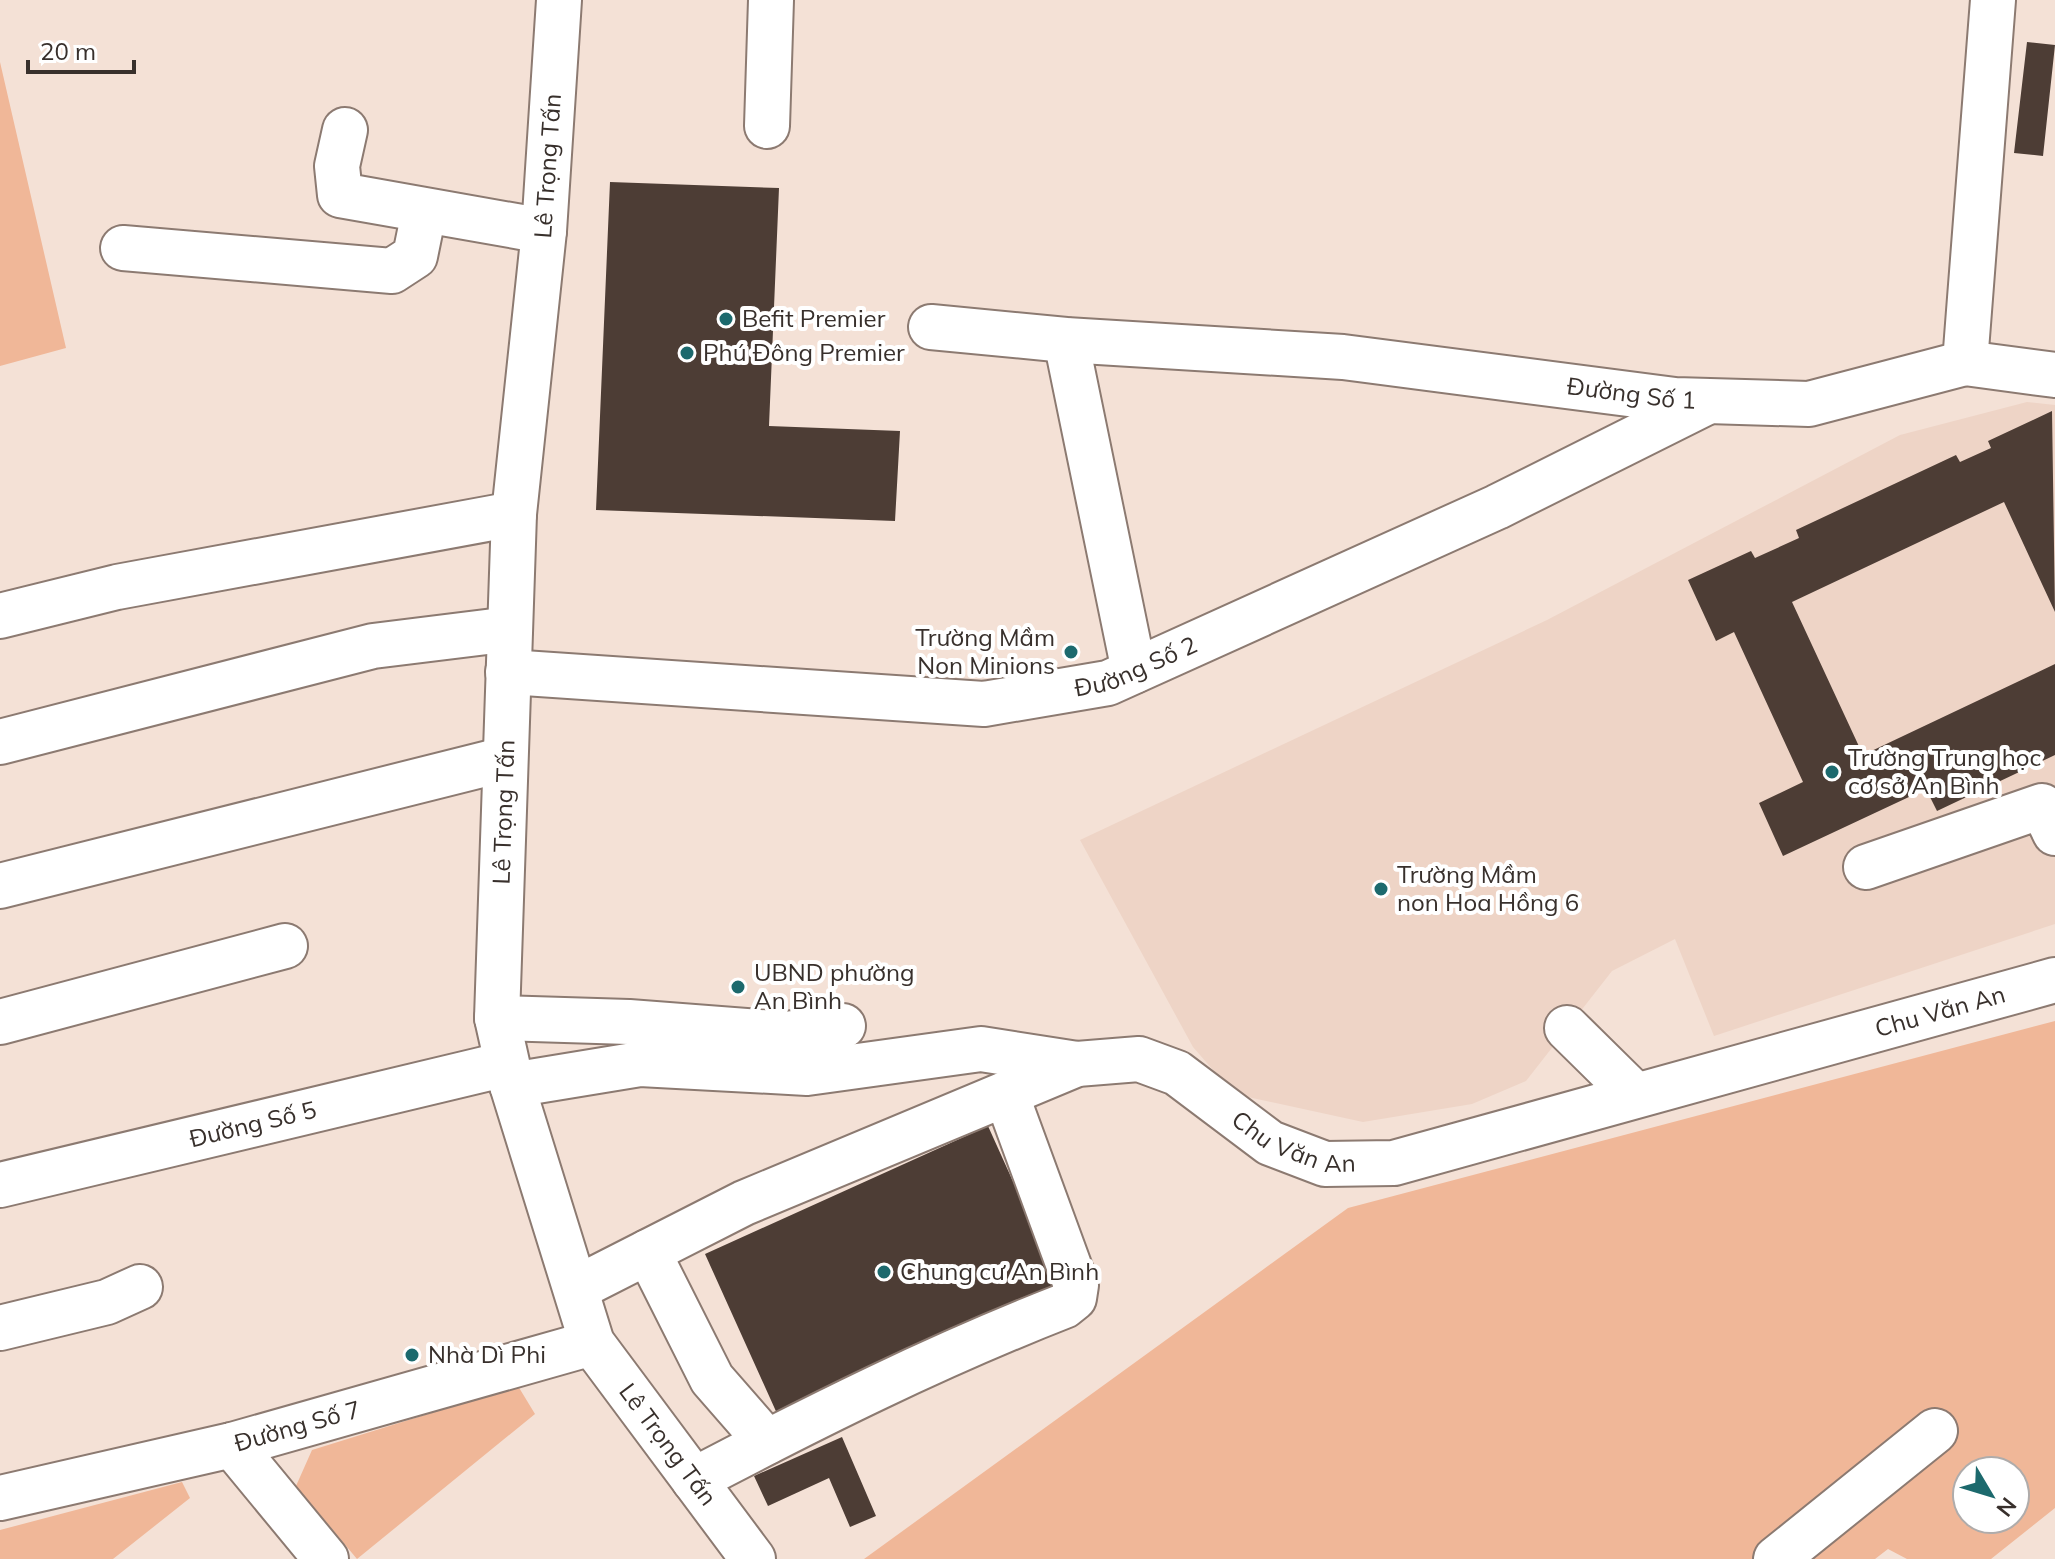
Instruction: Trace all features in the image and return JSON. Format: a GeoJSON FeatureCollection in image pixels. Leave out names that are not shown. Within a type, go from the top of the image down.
{"type":"FeatureCollection","features":[{"type":"Feature","properties":{"kind":"street","name":"Lê Trọng Tấn"},"geometry":{"type":"LineString","coordinates":[[559,0],[544,231],[514,514],[497,1018],[509,1074],[592,1343],[753,1559]]}},
{"type":"Feature","properties":{"kind":"street"},"geometry":{"type":"LineString","coordinates":[[767,126],[771,0]]}},
{"type":"Feature","properties":{"kind":"street"},"geometry":{"type":"LineString","coordinates":[[1993,0],[1965,363],[2055,375]]}},
{"type":"Feature","properties":{"kind":"street"},"geometry":{"type":"LineString","coordinates":[[345,130],[337,166],[340,195],[544,231]]}},
{"type":"Feature","properties":{"kind":"street"},"geometry":{"type":"LineString","coordinates":[[123,248],[392,271],[415,256],[424,212]]}},
{"type":"Feature","properties":{"kind":"street","name":"Đường Số 1"},"geometry":{"type":"LineString","coordinates":[[931,327],[1066,340],[1343,357],[1675,400],[1809,404],[1965,363]]}},
{"type":"Feature","properties":{"kind":"street"},"geometry":{"type":"LineString","coordinates":[[1066,340],[1134,671]]}},
{"type":"Feature","properties":{"kind":"street","name":"Đường Số 2"},"geometry":{"type":"LineString","coordinates":[[508,672],[984,704],[1108,683],[1497,507],[1709,401]]}},
{"type":"Feature","properties":{"kind":"street"},"geometry":{"type":"LineString","coordinates":[[0,616],[117,587],[514,514]]}},
{"type":"Feature","properties":{"kind":"street"},"geometry":{"type":"LineString","coordinates":[[0,742],[373,646],[510,629]]}},
{"type":"Feature","properties":{"kind":"street"},"geometry":{"type":"LineString","coordinates":[[0,886],[505,759]]}},
{"type":"Feature","properties":{"kind":"street"},"geometry":{"type":"LineString","coordinates":[[1866,867],[2042,806],[2055,833]]}},
{"type":"Feature","properties":{"kind":"street"},"geometry":{"type":"LineString","coordinates":[[0,1022],[285,946]]}},
{"type":"Feature","properties":{"kind":"street","name":"Chu Văn An"},"geometry":{"type":"LineString","coordinates":[[577,1288],[744,1203],[1077,1064],[1139,1059],[1177,1073],[1270,1143],[1325,1164],[1394,1163],[1474,1143],[1634,1094],[2055,980]]}},
{"type":"Feature","properties":{"kind":"street"},"geometry":{"type":"LineString","coordinates":[[497,1018],[629,1022],[786,1034],[843,1026]]}},
{"type":"Feature","properties":{"kind":"street"},"geometry":{"type":"LineString","coordinates":[[1567,1028],[1634,1094]]}},
{"type":"Feature","properties":{"kind":"street","name":"Đường Số 5"},"geometry":{"type":"LineString","coordinates":[[0,1185],[509,1074],[640,1064],[807,1073],[981,1049],[1077,1064]]}},
{"type":"Feature","properties":{"kind":"street"},"geometry":{"type":"LineString","coordinates":[[694,1480],[853,1396],[966,1344],[1064,1306],[1074,1298],[1076,1285],[1006,1094]]}},
{"type":"Feature","properties":{"kind":"street"},"geometry":{"type":"LineString","coordinates":[[648,1252],[712,1379],[767,1442]]}},
{"type":"Feature","properties":{"kind":"street"},"geometry":{"type":"LineString","coordinates":[[0,1328],[107,1302],[140,1287]]}},
{"type":"Feature","properties":{"kind":"street","name":"Đường Số 7"},"geometry":{"type":"LineString","coordinates":[[0,1498],[232,1445],[592,1343]]}},
{"type":"Feature","properties":{"kind":"street"},"geometry":{"type":"LineString","coordinates":[[1776,1559],[1935,1431]]}},
{"type":"Feature","properties":{"kind":"street"},"geometry":{"type":"LineString","coordinates":[[232,1445],[326,1559]]}},
{"type":"Feature","properties":{"kind":"shaded area"},"geometry":{"type":"Polygon","coordinates":[[[0,62],[66,348],[0,366],[0,62]]]}},
{"type":"Feature","properties":{"kind":"shaded area"},"geometry":{"type":"Polygon","coordinates":[[[2027,402],[2055,405],[2055,924],[1714,1036],[1675,939],[1612,971],[1526,1081],[1472,1104],[1363,1122],[1234,1094],[1193,1047],[1080,840],[1547,620],[1900,435],[2027,402]]]}},
{"type":"Feature","properties":{"kind":"shaded area"},"geometry":{"type":"Polygon","coordinates":[[[2055,1021],[2055,1508],[2031,1527],[2031,1455],[1951,1455],[1951,1535],[2021,1535],[1991,1559],[1907,1559],[1888,1549],[1875,1559],[864,1559],[1348,1208],[2055,1021]]]}},
{"type":"Feature","properties":{"kind":"shaded area"},"geometry":{"type":"Polygon","coordinates":[[[518,1386],[535,1414],[357,1559],[296,1486],[312,1450],[518,1386]]]}},
{"type":"Feature","properties":{"kind":"shaded area"},"geometry":{"type":"Polygon","coordinates":[[[182,1482],[190,1498],[113,1559],[0,1559],[0,1530],[182,1482]]]}},
{"type":"Feature","properties":{"kind":"building"},"geometry":{"type":"Polygon","coordinates":[[[2027,42],[2055,45],[2043,156],[2014,153],[2027,42]]]}},
{"type":"Feature","properties":{"kind":"building","name":"Phú Đông Premier"},"geometry":{"type":"Polygon","coordinates":[[[610,182],[779,188],[769,426],[900,431],[895,521],[596,510],[610,182]]]}},
{"type":"Feature","properties":{"kind":"building"},"geometry":{"type":"Polygon","coordinates":[[[2052,411],[2055,612],[2004,502],[1792,602],[1863,755],[2055,664],[2055,755],[1937,811],[1926,789],[1783,856],[1759,803],[1803,782],[1734,632],[1716,641],[1688,580],[1751,551],[1755,558],[1799,538],[1796,530],[1956,455],[1960,462],[1991,448],[1988,441],[2052,411]]]}},
{"type":"Feature","properties":{"kind":"building","name":"Chung cư An Bình"},"geometry":{"type":"Polygon","coordinates":[[[988,1126],[1062,1290],[779,1418],[705,1254],[988,1126]]]}},
{"type":"Feature","properties":{"kind":"building"},"geometry":{"type":"Polygon","coordinates":[[[842,1437],[876,1516],[850,1527],[829,1478],[768,1506],[754,1476],[842,1437]]]}},
{"type":"Feature","properties":{"kind":"place","name":"Befit Premier"},"geometry":{"type":"Point","coordinates":[726,319]}},
{"type":"Feature","properties":{"kind":"place","name":"Phú Đông Premier"},"geometry":{"type":"Point","coordinates":[687,353]}},
{"type":"Feature","properties":{"kind":"place","name":"Trường Mầm Non Minions"},"geometry":{"type":"Point","coordinates":[1071,652]}},
{"type":"Feature","properties":{"kind":"place","name":"Trường Trung học cơ sở An Bình"},"geometry":{"type":"Point","coordinates":[1832,772]}},
{"type":"Feature","properties":{"kind":"place","name":"Trường Mầm non Hoa Hồng 6"},"geometry":{"type":"Point","coordinates":[1381,889]}},
{"type":"Feature","properties":{"kind":"place","name":"UBND phường An Bình"},"geometry":{"type":"Point","coordinates":[738,987]}},
{"type":"Feature","properties":{"kind":"place","name":"Chung cư An Bình"},"geometry":{"type":"Point","coordinates":[884,1272]}},
{"type":"Feature","properties":{"kind":"place","name":"Nhà Dì Phi"},"geometry":{"type":"Point","coordinates":[412,1355]}}]}
